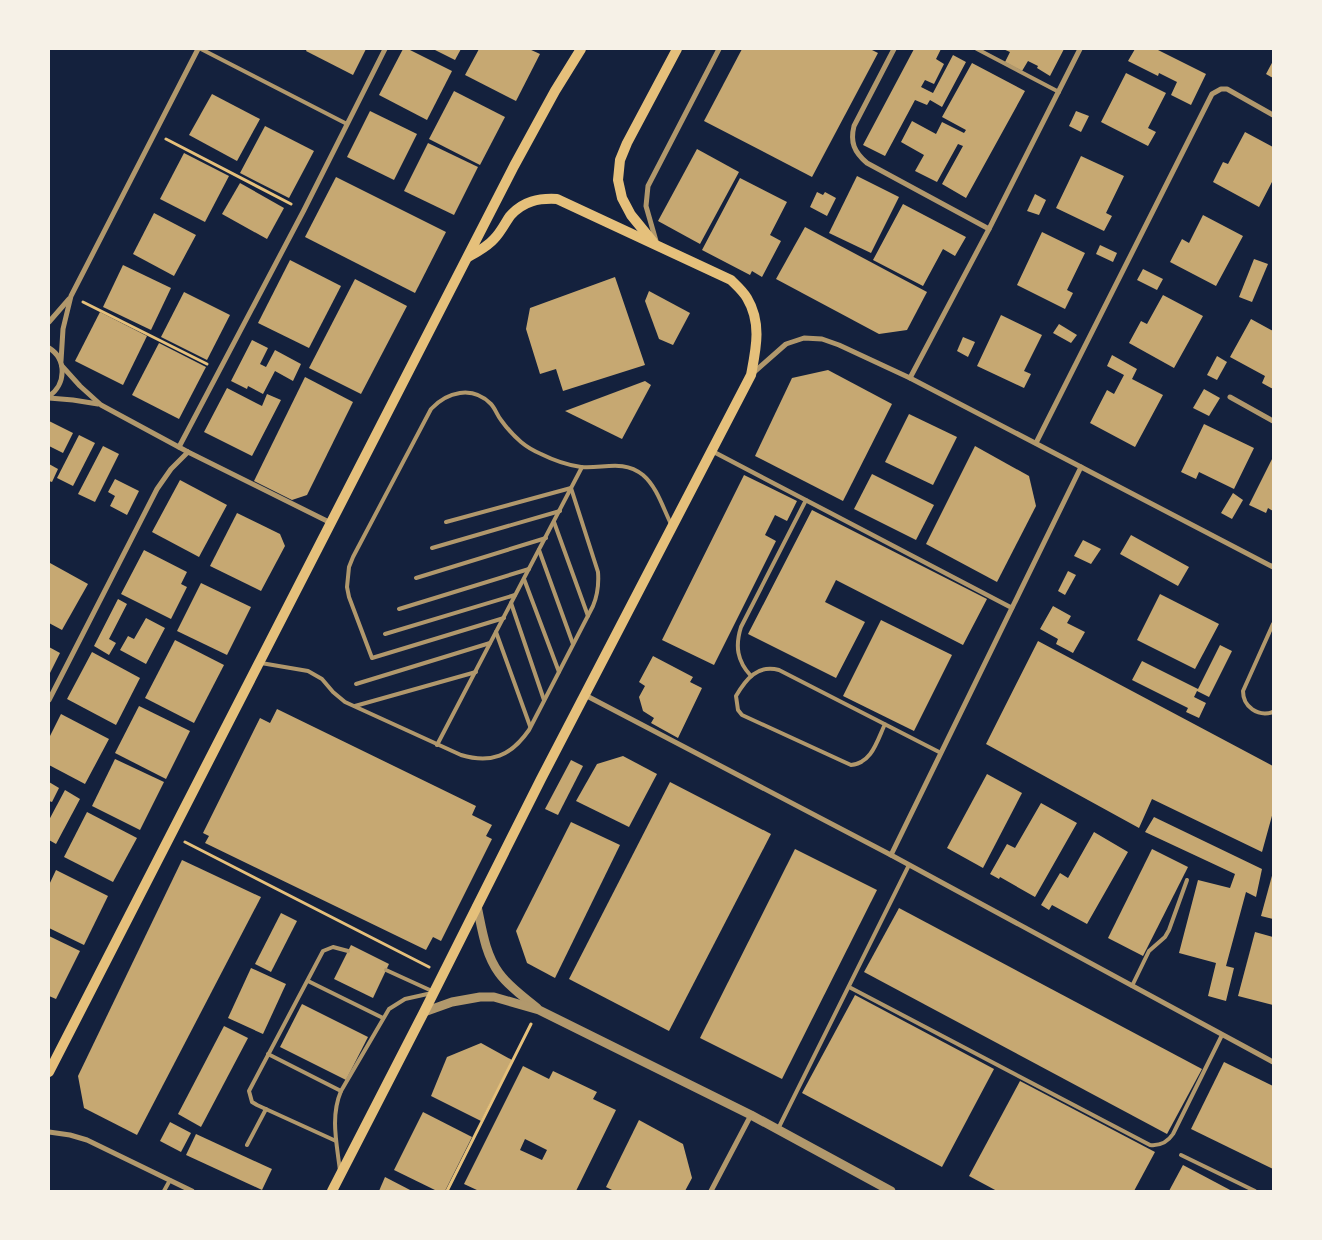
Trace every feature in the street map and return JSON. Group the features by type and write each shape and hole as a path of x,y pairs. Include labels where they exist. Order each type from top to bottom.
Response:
{"main road":[{"path":"49,1072 514,166 555,91 581,49"},
{"path":"657,246 631,215 622,198 618,180 620,160 627,142 676,49"},
{"path":"332,1191 710,451 751,376 758,341 756,318 747,297 730,280 557,199 544,198 532,200 520,206 496,238 468,257"}],"street":[{"path":"49,322 71,296 199,49"},
{"path":"179,447 304,210 385,49"},
{"path":"657,246 646,206 648,186 719,49"},
{"path":"894,49 854,126 852,136 853,147 867,163 989,228"},
{"path":"910,378 1080,49"},
{"path":"1036,444 1212,94 1221,89 1227,89 1273,115"},
{"path":"49,397 61,381 63,330 71,296"},
{"path":"751,376 786,344 804,338 822,339 839,345 910,378 1273,567"},
{"path":"49,348 57,355 61,363 80,386 101,405 188,452 332,523"},
{"path":"49,397 101,405"},
{"path":"1230,397 1273,421"},
{"path":"710,451 1012,608"},
{"path":"49,700 157,489 171,469 188,452"},
{"path":"891,855 1081,467"},
{"path":"585,695 891,855 1273,1062"},
{"path":"477,906 493,963 506,981 539,1010"},
{"path":"424,1012 452,1002 480,997 494,997 539,1010 750,1115 891,1191"},
{"path":"711,1191 750,1115"},
{"path":"49,1132 87,1140 192,1191"}],"lane":[{"path":"199,49 347,124"},
{"path":"977,49 1059,92"},
{"path":"504,618 372,658 349,597 347,578 349,567 430,409 446,396 465,392 475,394 492,405 502,421 522,443 541,455 566,464 582,467 612,464 623,465 642,474 656,491 672,526"},
{"path":"437,745 582,467"},
{"path":"446,522 571,488"},
{"path":"260,662 308,672 322,679 345,702 437,745 474,759 500,756 511,750 521,741 530,727 597,595 599,584 598,572 571,488"},
{"path":"751,676 739,658 737,648 740,632 806,500"},
{"path":"432,548 560,511"},
{"path":"554,522 588,616"},
{"path":"416,578 546,538"},
{"path":"539,550 573,644"},
{"path":"399,609 529,569"},
{"path":"524,578 559,672"},
{"path":"385,634 516,595"},
{"path":"512,603 544,700"},
{"path":"1273,624 1272,632 1245,685 1243,698 1250,708 1266,714 1273,712"},
{"path":"496,632 530,727"},
{"path":"356,684 490,643"},
{"path":"885,724 870,755 865,761 851,765 742,715 738,710 736,696 756,671 771,667 779,670 885,724 941,753"},
{"path":"354,706 476,672"},
{"path":"778,1130 909,865"},
{"path":"1132,986 1148,951 1169,930 1187,880"},
{"path":"336,1141 252,1102 249,1091 323,951 333,947 348,951"},
{"path":"386,970 434,992"},
{"path":"308,981 383,1018"},
{"path":"849,987 1150,1145 1163,1144 1173,1134 1222,1035"},
{"path":"340,1176 334,1116 341,1091 383,1018 396,1004 405,999 434,992"},
{"path":"268,1054 341,1091"},
{"path":"247,1145 266,1109"},
{"path":"1181,1155 1255,1191"},
{"path":"164,1191 170,1180"}],"path":[{"path":"154,133 304,210"},
{"path":"71,296 220,370"},
{"path":"171,834 443,974"},
{"path":"447,1191 539,1010"}],"building":[{"path":"307,49 366,49 353,75 306,51"},
{"path":"403,49 408,49 452,71 427,120 379,95"},
{"path":"433,49 461,49 455,60"},
{"path":"479,49 529,49 540,54 516,101 465,75"},
{"path":"742,49 870,49 878,53 812,177 704,121"},
{"path":"914,49 941,49 936,59 944,64 934,84 925,80 921,87 933,93 953,55 966,62 942,107 930,100 927,105 915,100 885,156 863,145"},
{"path":"1003,49 1064,49 1050,76 1037,68 1038,66 1028,61 1022,71 1005,62 1010,52"},
{"path":"1135,49 1156,49 1206,74 1191,105 1171,95 1177,82 1159,73 1158,76 1128,61"},
{"path":"1273,61 1273,78 1266,74"},
{"path":"972,63 1025,91 966,198 942,184 963,146 958,144 937,182 915,171 924,155 901,142 912,121 936,134 942,122 964,133 966,130 942,117"},
{"path":"1126,73 1166,93 1148,128 1156,132 1148,146 1101,122"},
{"path":"454,91 505,117 480,165 429,139"},
{"path":"212,94 260,119 237,161 189,135"},
{"path":"370,111 417,134 394,180 347,157"},
{"path":"1076,111 1089,116 1081,132 1069,126"},
{"path":"265,126 314,151 289,198 240,173"},
{"path":"1245,132 1273,147 1273,180 1259,207 1213,182 1223,162 1228,164"},
{"path":"428,143 478,167 454,215 404,191"},
{"path":"697,149 739,172 700,244 658,221"},
{"path":"184,153 229,176 205,222 160,199"},
{"path":"1081,156 1124,176 1106,213 1112,216 1104,231 1056,208"},
{"path":"857,176 899,197 871,253 829,233"},
{"path":"336,177 446,232 415,293 305,237"},
{"path":"740,178 787,202 770,235 781,241 762,277 752,271 750,275 702,250"},
{"path":"240,183 284,208 267,239 222,214"},
{"path":"817,192 823,195 825,192 836,198 827,216 810,207"},
{"path":"1035,194 1046,200 1039,215 1027,211"},
{"path":"903,204 966,237 955,256 943,249 923,286 873,260"},
{"path":"154,213 196,235 174,276 133,254"},
{"path":"1203,215 1243,236 1216,286 1170,262 1182,239 1189,243"},
{"path":"805,227 927,292 907,330 879,334 776,279"},
{"path":"1042,232 1085,253 1067,290 1073,293 1065,309 1017,285"},
{"path":"1100,245 1117,253 1113,262 1096,254"},
{"path":"1254,259 1268,264 1252,302 1239,297"},
{"path":"290,260 341,286 309,348 258,323"},
{"path":"123,265 171,288 151,330 103,307"},
{"path":"1143,269 1163,279 1157,290 1137,280"},
{"path":"615,277 645,365 563,391 556,369 540,374 526,329 530,308"},
{"path":"355,279 407,306 361,394 309,368"},
{"path":"649,291 690,313 673,345 659,339 645,301"},
{"path":"184,292 230,315 207,360 161,337"},
{"path":"1163,295 1203,316 1174,368 1129,343 1141,321 1147,324"},
{"path":"100,312 147,336 123,385 75,361"},
{"path":"1001,315 1042,335 1024,371 1031,374 1024,388 977,366"},
{"path":"1251,319 1273,331 1273,389 1262,383 1265,376 1230,357"},
{"path":"1059,324 1077,335 1071,343 1053,333"},
{"path":"963,337 975,342 968,357 957,351"},
{"path":"252,340 268,348 260,364 266,367 275,350 301,364 293,381 275,371 263,394 248,386 247,389 231,381"},
{"path":"159,343 206,367 179,419 132,395"},
{"path":"1112,355 1137,369 1132,379 1163,395 1135,447 1090,423 1107,390 1114,394 1124,375 1107,366"},
{"path":"1217,356 1227,362 1217,380 1207,375"},
{"path":"828,370 892,404 843,501 755,456 792,378"},
{"path":"305,377 353,402 307,495 292,500 254,481"},
{"path":"645,381 651,385 622,439 565,411"},
{"path":"227,388 262,406 267,394 281,400 252,456 204,432"},
{"path":"1204,389 1220,398 1209,416 1193,408"},
{"path":"909,414 957,437 933,485 885,462"},
{"path":"49,421 73,433 63,453 49,446"},
{"path":"1204,424 1254,448 1234,489 1199,472 1196,479 1181,472"},
{"path":"79,435 95,443 73,486 57,478"},
{"path":"103,446 119,454 95,502 78,494"},
{"path":"975,446 1029,476 1036,506 997,582 926,544"},
{"path":"1273,457 1273,511 1268,508 1266,513 1249,505"},
{"path":"49,464 58,469 52,482 49,481"},
{"path":"872,474 934,505 916,540 854,509"},
{"path":"744,475 797,501 787,521 775,515 765,535 776,541 714,665 662,640"},
{"path":"115,479 139,491 127,515 110,506 115,496 108,492"},
{"path":"180,480 227,505 199,557 152,532"},
{"path":"1233,493 1243,500 1232,519 1221,513"},
{"path":"812,510 987,599 963,645 836,580 825,602 865,622 836,678 748,634"},
{"path":"237,513 280,534 285,546 261,591 210,566"},
{"path":"1131,535 1189,567 1178,586 1120,554"},
{"path":"1083,540 1101,549 1091,564 1074,556"},
{"path":"144,550 187,572 181,584 187,587 171,619 121,594"},
{"path":"50,563 88,584 62,630 49,623"},
{"path":"1068,571 1076,575 1065,595 1058,591"},
{"path":"201,583 251,607 227,655 177,631"},
{"path":"1160,594 1219,624 1195,669 1137,640"},
{"path":"118,599 127,604 109,639 116,643 109,655 94,646"},
{"path":"1053,606 1071,616 1067,623 1085,632 1073,653 1056,644 1058,639 1040,629"},
{"path":"146,618 165,628 146,664 120,650 128,636 134,639"},
{"path":"881,620 952,655 914,731 843,696"},
{"path":"175,640 224,665 194,723 145,698"},
{"path":"1038,641 1273,766 1273,812 1262,852 1152,799 1139,828 986,744"},
{"path":"1220,645 1232,651 1209,697 1197,691 1194,697 1206,703 1199,718 1186,712 1188,708 1132,680 1142,661 1198,689"},
{"path":"49,647 60,653 49,675"},
{"path":"92,652 140,678 116,725 67,699"},
{"path":"653,656 693,677 690,682 702,688 678,738 651,723 654,718 643,711 639,697 645,686 639,682"},
{"path":"139,706 190,731 166,779 115,753"},
{"path":"277,709 476,806 472,815 492,825 486,836 492,839 441,941 433,937 426,950 205,843 209,836 203,833 260,718 270,723"},
{"path":"61,714 109,739 85,784 49,765 49,738"},
{"path":"623,756 657,774 629,827 576,801 597,764"},
{"path":"115,759 164,782 140,830 92,806"},
{"path":"571,760 583,766 558,815 545,809"},
{"path":"987,774 1022,793 983,868 947,848"},
{"path":"49,782 59,788 52,802 49,801"},
{"path":"670,782 771,834 669,1031 569,979"},
{"path":"65,790 80,799 56,844 49,840 49,820"},
{"path":"1041,803 1077,823 1035,897 1000,877 999,879 990,874 1007,844 1015,848"},
{"path":"87,812 137,838 113,882 64,857"},
{"path":"1154,817 1262,869 1256,897 1246,892 1226,966 1234,968 1226,1001 1208,996 1216,963 1179,953 1198,880 1230,888 1235,874 1145,832"},
{"path":"571,822 620,845 555,978 527,963 516,931"},
{"path":"1094,832 1128,852 1087,924 1052,905 1049,910 1041,905 1060,873 1068,878"},
{"path":"795,849 877,890 782,1079 700,1038"},
{"path":"1152,849 1188,867 1143,956 1108,938"},
{"path":"182,860 261,897 137,1135 84,1108 78,1076"},
{"path":"56,870 108,896 84,945 49,928 49,885"},
{"path":"1273,872 1273,919 1261,916"},
{"path":"899,908 1202,1069 1167,1134 864,972"},
{"path":"281,913 297,921 271,972 255,964"},
{"path":"1255,932 1273,937 1273,1005 1238,996"},
{"path":"49,936 80,951 56,999 49,996"},
{"path":"351,945 389,964 373,998 334,979"},
{"path":"251,968 286,984 263,1034 228,1018"},
{"path":"855,995 994,1069 942,1167 802,1093"},
{"path":"302,1004 368,1037 346,1080 280,1047"},
{"path":"224,1026 248,1038 201,1127 178,1114"},
{"path":"481,1043 512,1060 481,1121 431,1096 447,1057"},
{"path":"1224,1062 1273,1086 1273,1169 1191,1129"},
{"path":"523,1066 549,1079 553,1071 597,1092 593,1099 616,1110 576,1191 479,1191 464,1184","holes":["525,1139 547,1150 542,1160 520,1150"]},
{"path":"1020,1081 1155,1152 1134,1191 997,1191 969,1176"},
{"path":"423,1112 472,1137 445,1191 437,1191 394,1170"},
{"path":"639,1120 683,1144 692,1178 685,1191 614,1191 606,1187"},
{"path":"170,1122 191,1133 181,1152 160,1141"},
{"path":"196,1134 272,1169 262,1190 186,1155"},
{"path":"1183,1165 1232,1191 1169,1191"},
{"path":"385,1177 412,1191 379,1191"}]}
